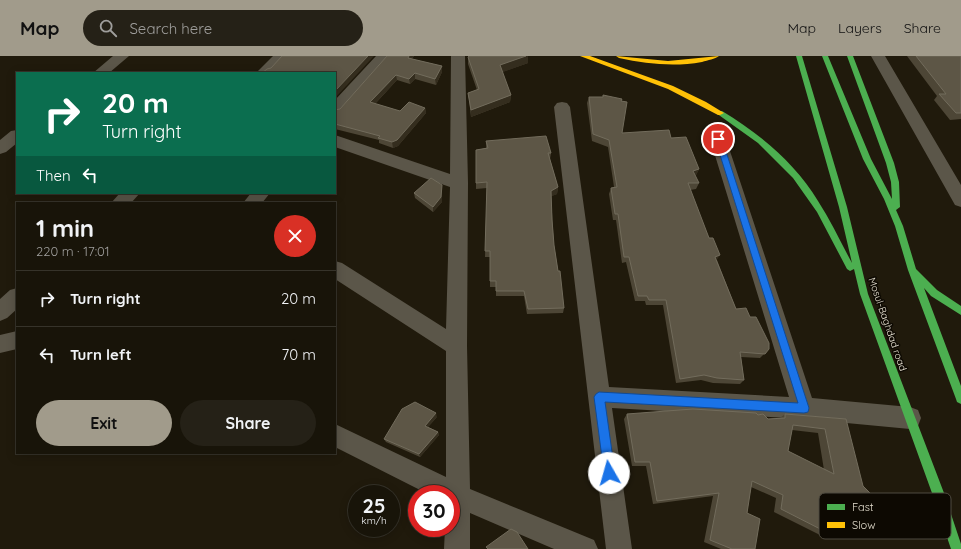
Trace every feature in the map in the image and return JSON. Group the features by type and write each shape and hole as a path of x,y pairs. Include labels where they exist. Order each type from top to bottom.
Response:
{"main road":[{"path":"583,56 631,72 685,93 705,103 751,133 774,153 808,192 820,210 864,294"},
{"path":"617,56 632,60 663,63 695,61 716,56"},
{"name":"Mosul-Baghdad road","path":"799,56 843,207 864,294 938,493"},
{"path":"825,56 867,159 888,199 899,226 912,269 961,398"},
{"path":"850,56 890,163 895,182 899,226"},
{"path":"912,269 933,293 961,311"},
{"name":"Mosul-Baghdad road","path":"951,531 957,549"}],"street":[{"path":"101,72 122,56"},
{"path":"264,72 281,56"},
{"path":"336,109 384,56"},
{"path":"458,56 459,183 456,346 458,485"},
{"path":"878,56 961,200"},
{"path":"562,107 619,549"},
{"path":"0,148 16,136"},
{"path":"718,139 804,408"},
{"path":"336,141 459,183"},
{"path":"121,202 130,194"},
{"path":"253,202 260,194"},
{"path":"336,270 456,346"},
{"path":"0,312 16,297"},
{"path":"0,344 16,340"},
{"path":"599,397 804,408 910,418"},
{"path":"336,435 436,485"},
{"path":"460,497 585,549"},
{"path":"457,537 457,549"}],"building":[{"path":"282,56 368,56 336,90 336,72 263,72 271,68"},
{"path":"387,56 409,56 408,58 442,66 435,79 415,73 409,79 396,75 370,102 400,111 409,102 425,108 397,140 392,142 378,138 380,136 336,124 336,110 340,109"},
{"path":"526,56 500,65 511,95 471,110 468,93 479,89 468,57"},
{"path":"916,56 961,56 961,113 956,113 939,94 946,94"},
{"path":"603,95 622,99 621,101 627,102 622,133 669,130 671,138 686,137 699,169 693,171 699,183 688,183 709,238 713,238 720,255 715,257 736,309 746,308 750,317 756,317 769,343 769,349 765,354 740,352 744,380 717,378 704,375 680,379 666,300 649,300 647,296 638,296 629,257 624,257 618,214 615,214 611,188 617,187 609,140 593,134 589,97 603,97"},
{"path":"546,136 551,153 548,153 558,187 551,191 552,220 554,245 558,271 560,271 564,308 528,309 524,291 496,291 496,281 490,281 490,251 485,251 487,182 476,183 476,150 488,148 486,141"},
{"path":"431,178 442,185 441,197 433,207 414,193"},
{"path":"415,402 436,413 425,426 438,432 419,454 384,439 402,409"},
{"path":"693,409 756,413 758,415 763,414 768,419 785,418 785,414 846,419 863,486 870,493 819,493 819,528 781,509 783,495 752,481 747,513 760,519 755,549 732,549 710,540 719,493 657,501 650,462 635,462 627,414","holes":["793,425 825,429 834,474 788,451"]},
{"path":"511,529 517,532 528,549 488,549 486,547"}],"traffic: fast":[{"path":"799,56 843,207 864,294 938,493"},
{"path":"825,56 867,159 888,199 899,226 912,269 961,399"},
{"path":"850,56 890,163 895,182 896,207"},
{"path":"720,113 761,141 785,163 796,176 806,188 820,210 850,267"},
{"path":"912,270 934,293 961,311"},
{"path":"951,531 957,549"}],"traffic: slow":[{"path":"583,56 670,87 720,113"},
{"path":"619,56 644,61 668,63 680,63 716,56"}],"route":[{"path":"609,473 599,397 804,408 718,139"}]}
